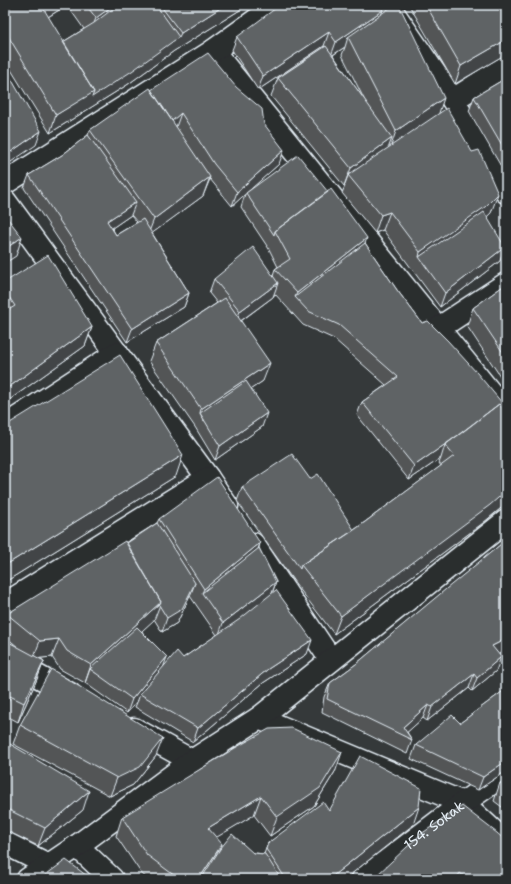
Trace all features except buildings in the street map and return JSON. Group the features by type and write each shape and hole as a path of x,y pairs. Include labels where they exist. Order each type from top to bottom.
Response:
{"street":[{"path":"5,183 213,51 277,5"},
{"path":"388,5 453,100 506,192"},
{"path":"213,51 506,412"},
{"path":"453,100 506,66"},
{"path":"5,201 208,478 331,660"},
{"path":"439,328 506,284"},
{"path":"5,426 117,353"},
{"path":"5,604 208,478"},
{"path":"28,879 77,846 192,761 259,718 506,521"},
{"path":"5,658 88,704"},
{"path":"259,718 462,803 506,843"},
{"path":"116,719 192,761"},
{"name":"154. Sokak","path":"363,879 462,803 506,773"},
{"path":"5,843 48,865"},
{"path":"77,846 112,879"}]}
